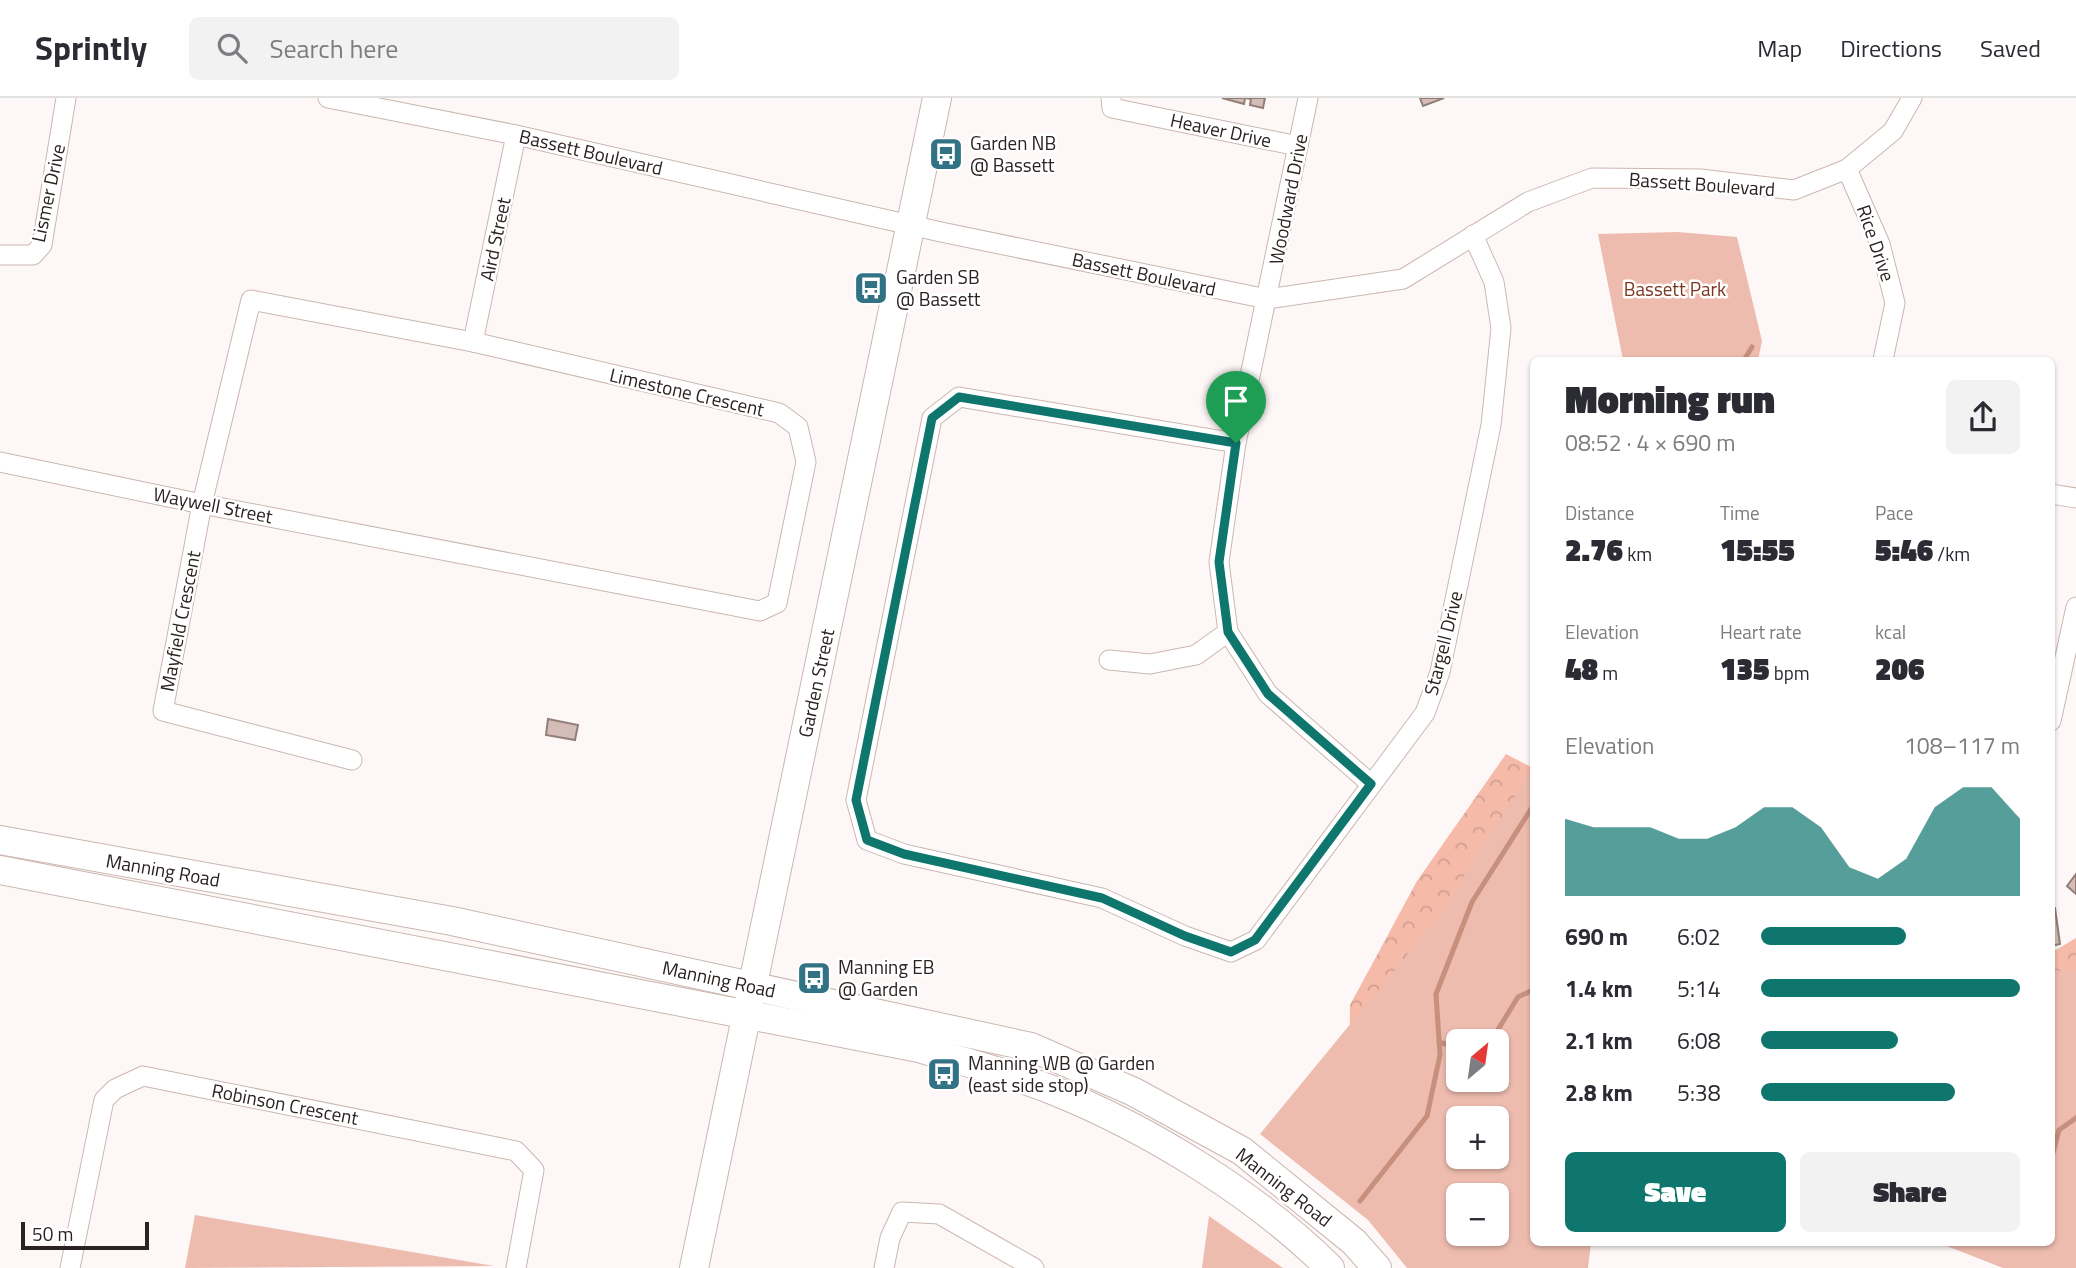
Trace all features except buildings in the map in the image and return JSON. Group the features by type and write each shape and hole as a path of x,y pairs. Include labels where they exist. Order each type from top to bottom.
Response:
{"main road":[{"name":"Garden Street","path":"694,1268 937,98"},
{"name":"Manning Road","path":"0,840 452,921 1031,1048 1134,1092 1242,1152 1354,1242 1377,1268"},
{"name":"Manning Road","path":"0,870 919,1048 1052,1090 1196,1161 1330,1268"}],"street":[{"name":"Lismer Drive","path":"0,255 33,255 42,245 66,98"},
{"name":"Bassett Boulevard","path":"328,98 516,135 912,226 1267,299 1403,279 1528,202 1592,178 1700,180 1794,190 1847,169 1893,131 1913,98"},
{"name":"Heaver Drive","path":"1111,98 1112,108 1298,146"},
{"name":"Woodward Drive","path":"1228,632 1219,562 1236,443 1308,98"},
{"name":"Aird Street","path":"473,342 516,135"},
{"name":"Rice Drive","path":"1847,169 1880,244 1895,303 1884,357"},
{"name":"Stargell Drive","path":"1236,443 959,397 932,418 856,800 867,840 904,854 1102,898 1185,936 1231,952 1255,940 1425,713 1440,671 1491,425 1501,328 1494,282 1473,235"},
{"name":"Limestone Crescent","path":"202,504 251,300 473,342 779,413 798,427 807,462 777,603 760,611 426,547"},
{"name":"Waywell Street","path":"0,462 426,547"},
{"path":"2055,495 2076,498"},
{"name":"Mayfield Crescent","path":"202,504 163,710 352,760"},
{"path":"2055,703 2076,607"},
{"path":"1109,660 1150,664 1196,655 1228,632 1268,694 1371,784"},
{"name":"Robinson Crescent","path":"69,1268 104,1100 114,1088 143,1076 516,1151 534,1170 516,1268"},
{"path":"884,1268 890,1238 902,1212 939,1214 1034,1268"}],"green space":[{"name":"Bassett Park","path":"1678,232 1737,237 1762,341 1759,357 1622,357 1598,234"},
{"path":"1506,754 1530,766 1530,1112 1509,1114 1509,1106 1446,1106 1446,1115 1349,1090 1350,1005 1417,881"},
{"path":"1530,773 1530,1246 1591,1246 1588,1268 1407,1268 1368,1220 1260,1134 1439,916"},
{"path":"2076,938 2076,1063 2055,1061 2056,950"},
{"path":"2055,970 2076,972 2076,1268 2003,1268 1947,1246 2055,1246"},
{"path":"195,1215 494,1266 185,1268"},
{"path":"1209,1216 1283,1268 1202,1268"}],"waterway":[{"path":"1746,357 1752,347"},
{"path":"1360,1201 1427,1116 1440,1055 1436,994 1472,902 1530,811"},
{"path":"1498,1029 1518,997 1530,991"},
{"path":"1439,1042 1446,1044"},
{"path":"2055,1145 2059,1130 2076,1118"}],"place":[{"name":"Garden NB @ Bassett","path":"946,154"},
{"name":"Garden SB @ Bassett","path":"871,288"},
{"name":"Manning EB @ Garden","path":"814,978"},
{"name":"Manning WB @ Garden (east side stop)","path":"944,1074"}],"route":[{"path":"959,397 1236,443 1219,562 1228,632 1268,694 1371,784 1255,940 1231,952 1185,936 1102,898 904,854 867,840 856,800 932,418 959,397"}]}
